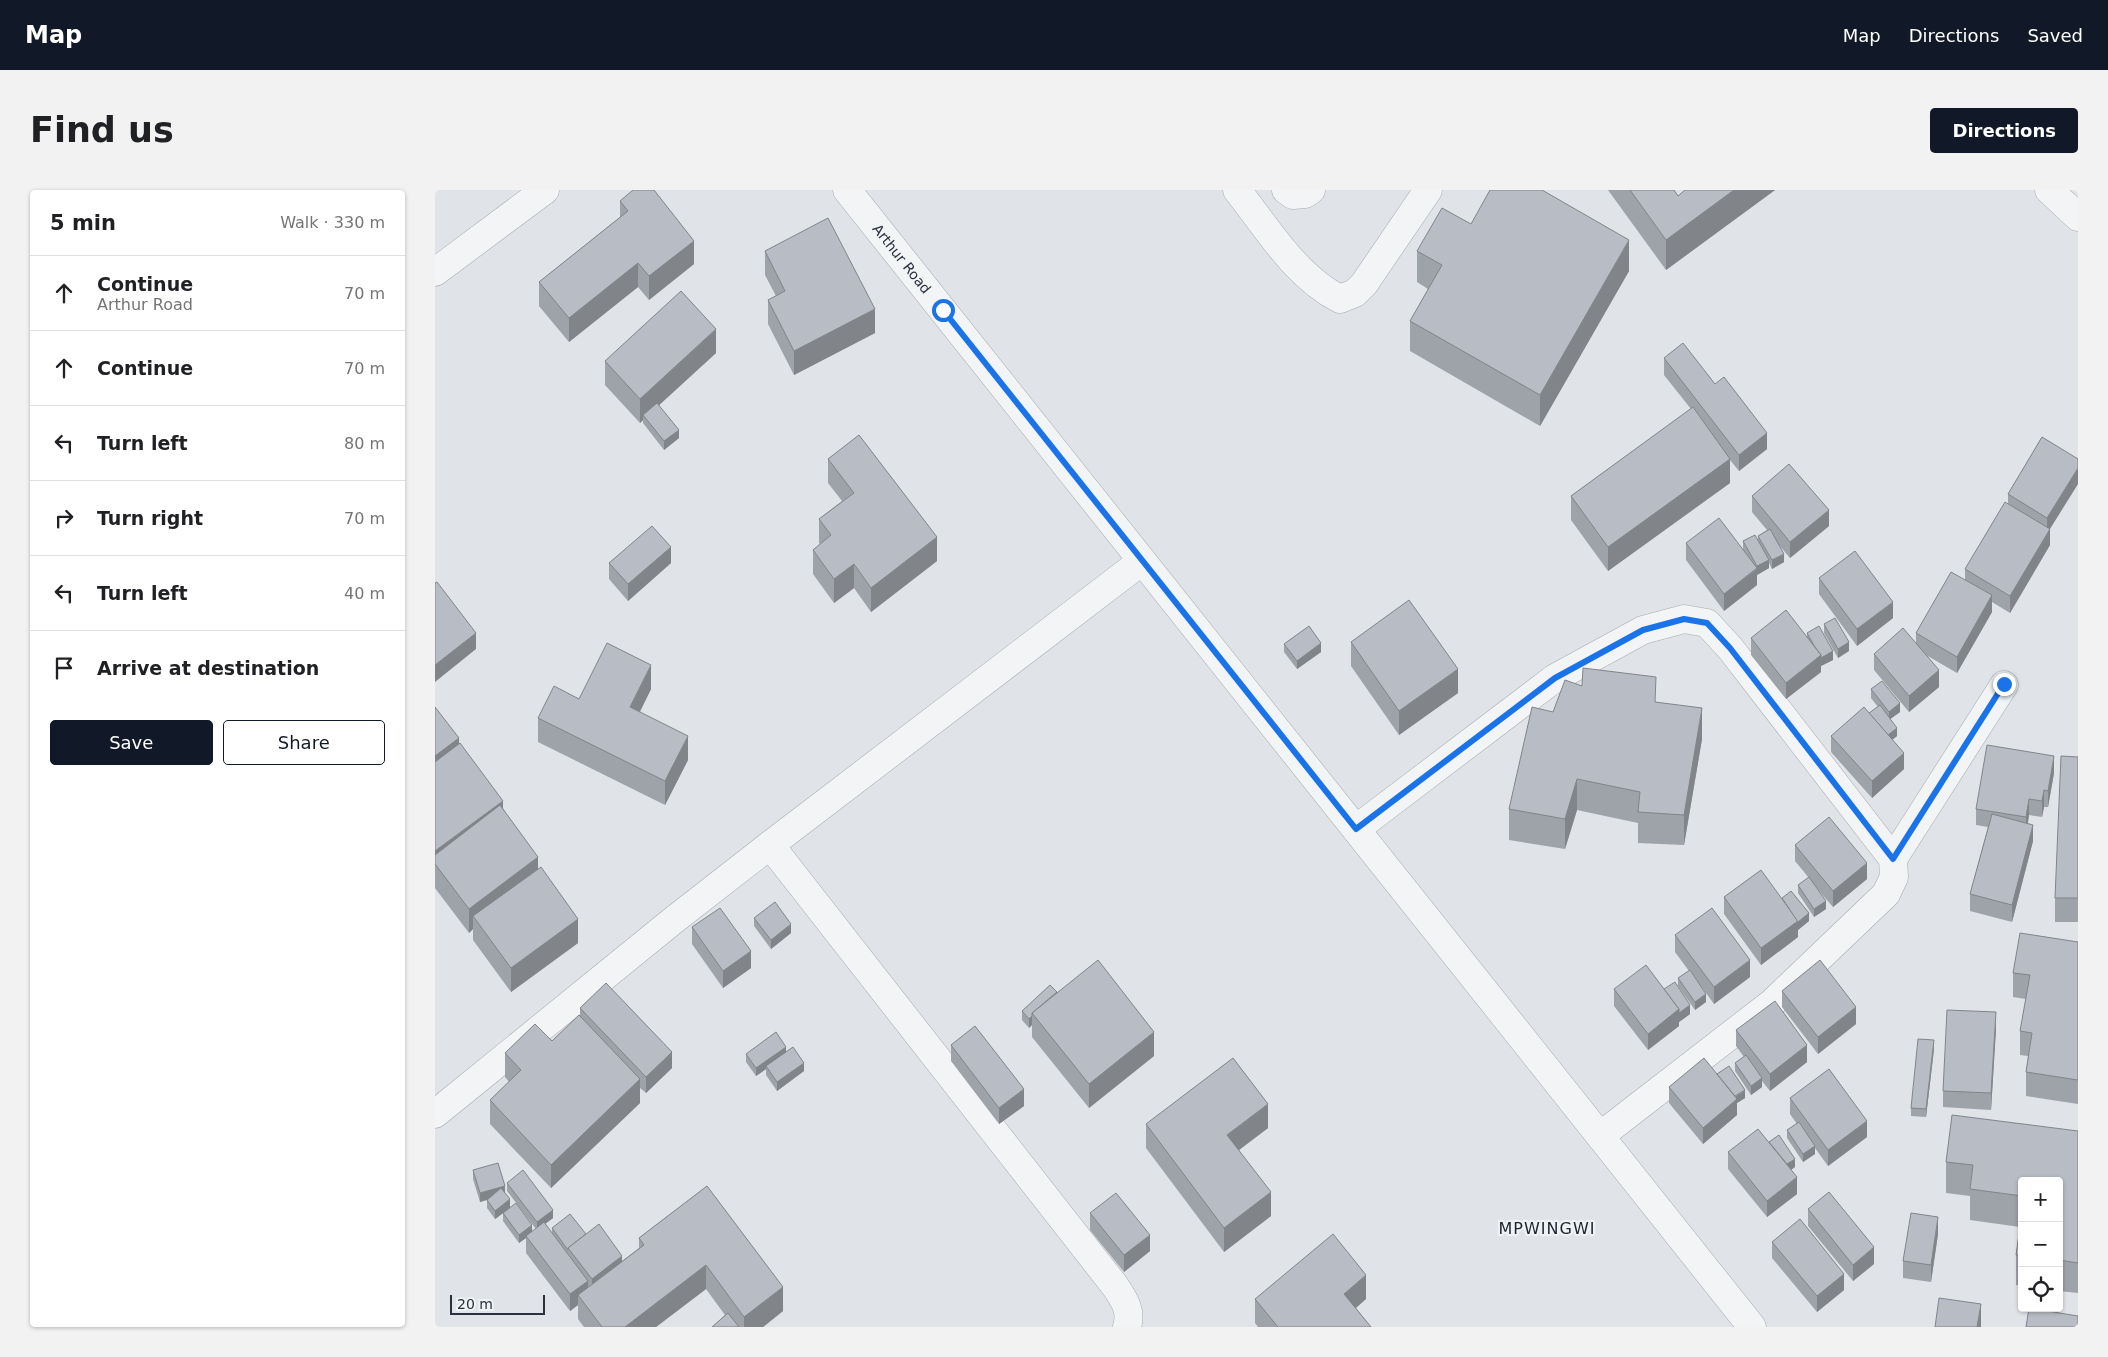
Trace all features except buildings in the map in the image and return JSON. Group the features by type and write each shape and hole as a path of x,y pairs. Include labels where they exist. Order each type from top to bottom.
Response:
{"street":[{"path":"435,272 545,190"},
{"name":"Arthur Road","path":"847,190 1752,1327"},
{"path":"1237,190 1297,266 1317,285 1340,299 1355,293 1364,284 1428,190"},
{"path":"1286,190 1293,196 1305,194 1311,190"},
{"path":"2049,190 2078,218"},
{"path":"435,1114 770,844 1142,561"},
{"path":"1356,829 1555,678 1643,630 1684,619 1707,623 1730,648 1893,859 1895,877 1886,894 1772,1003 1600,1136"},
{"path":"1893,859 2004,684"},
{"path":"770,844 1115,1286 1127,1304 1130,1317 1127,1327"}],"district":[{"name":"MPWINGWI","path":"1547,1228"}],"route":[{"path":"943,310 1356,829 1555,678 1643,630 1684,619 1707,623 1730,648 1893,859 2004,684"}]}
